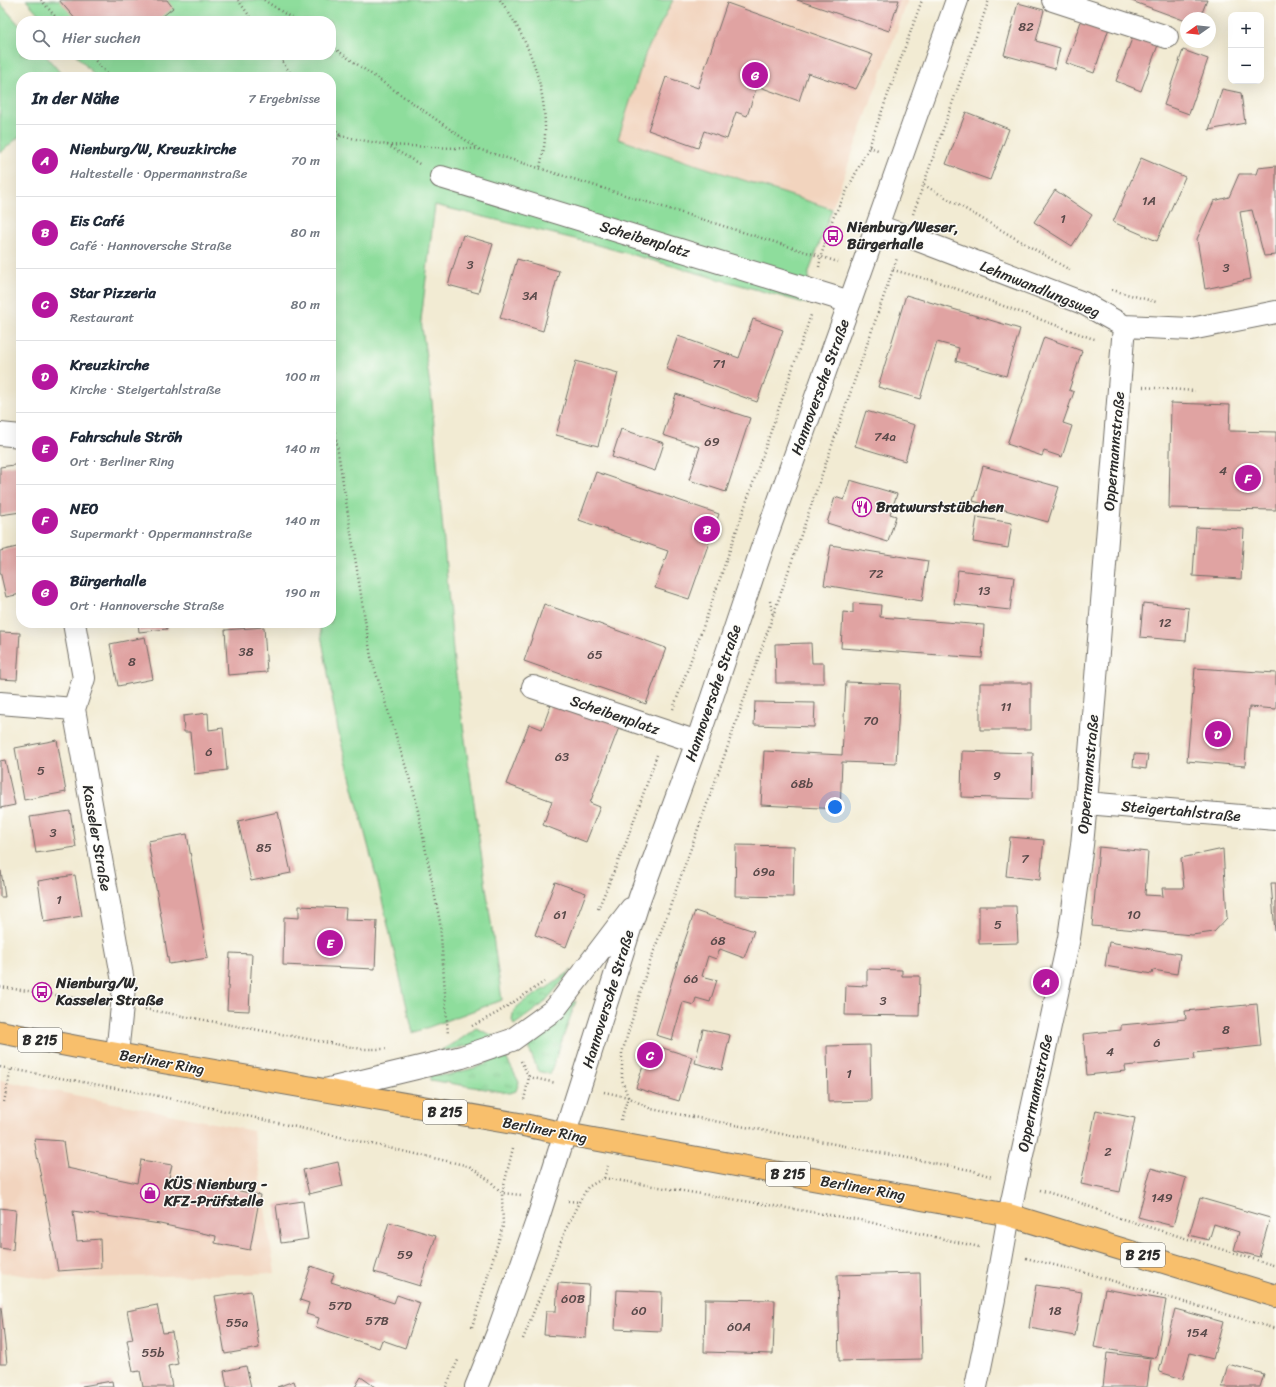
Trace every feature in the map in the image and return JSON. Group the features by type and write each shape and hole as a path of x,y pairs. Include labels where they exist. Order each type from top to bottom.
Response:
{"main road":[{"name":"Berliner Ring","path":"0,1032 117,1054 518,1124 1009,1215 1276,1296"}],"street":[{"name":"Hannoversche Straße","path":"476,1387 498,1332 566,1134 640,897 697,742 761,551 878,226 957,0"},
{"path":"1053,0 1167,37"},
{"name":"Scheibenplatz","path":"440,177 850,302"},
{"name":"Lehmwandlungsweg","path":"878,226 1083,303 1124,334 1191,329 1276,312"},
{"name":"Oppermannstraße","path":"976,1387 1003,1253 1009,1215 1069,938 1082,845 1086,803 1124,334"},
{"path":"0,434 16,436"},
{"name":"Kasseler Straße","path":"75,628 84,678 74,709 124,987 117,1054"},
{"name":"Scheibenplatz","path":"534,687 697,742"},
{"path":"0,703 74,709"},
{"name":"Steigertahlstraße","path":"1086,803 1276,819"},
{"name":"Berliner Ring","path":"325,1090 462,1057 512,1040 554,1009 640,897"}],"path":[{"path":"41,0 55,16"},
{"path":"238,0 249,16"},
{"path":"264,0 288,16"},
{"path":"500,0 522,34 534,64 543,93 545,136 540,168"},
{"path":"597,912 626,843 706,619 815,303 815,291 821,256 833,218 869,147 922,0"},
{"path":"628,1097 622,1080 622,1053 646,973 733,732 905,236 989,0"},
{"path":"336,50 478,149"},
{"path":"95,60 105,72"},
{"path":"281,60 290,72"},
{"path":"336,131 340,136"},
{"path":"336,135 387,145 478,149 862,270"},
{"path":"336,140 340,136"},
{"path":"387,145 440,177"},
{"path":"924,185 1071,271"},
{"path":"894,270 938,282 1090,338 1124,334"},
{"path":"1119,385 1194,391"},
{"path":"336,438 371,657 415,796 440,922 448,1041"},
{"path":"467,1029 497,1013 547,980"},
{"path":"0,987 122,1005 362,1049 392,1049"},
{"path":"0,1067 154,1095 469,1166 490,1181 502,1193 503,1226 471,1331"},
{"path":"4,1102 10,1069"},
{"path":"616,1094 628,1097 650,1109 971,1170 1073,1200 1114,1216 1276,1266"},
{"path":"523,1340 566,1229 579,1202 588,1187 604,1178 860,1220 1086,1273 1244,1318 1276,1329"},
{"path":"446,1387 462,1352"}],"shaded area":[{"path":"673,0 908,0 832,209 618,139 646,52"},
{"path":"0,1080 253,1131 275,1273 48,1279 0,1272"}],"green space":[{"path":"26,0 673,0 646,52 618,139 832,209 809,272 808,304 583,241 435,205 421,320 432,401 454,662 502,1000 413,1033 380,891 338,730 320,628 336,628 336,72 91,72 81,60 336,60 336,16 40,16"},
{"path":"0,3 16,21 16,60 49,60 60,72 16,72 16,139 0,153"},
{"path":"572,970 543,1004 514,1025 512,1019 514,1010 523,1002 547,988"},
{"path":"576,1001 550,1074 538,1071 526,1041 571,1003"},
{"path":"476,1028 494,1036 472,1045 438,1052 461,1039"},
{"path":"504,1054 519,1082 516,1091 510,1093 430,1080 430,1075 447,1075 478,1067"}],"building":[{"path":"59,0 167,0 173,8 163,16 73,16"},
{"path":"797,0 899,0 889,31"},
{"path":"1129,0 1207,0 1202,12 1180,12 1180,19"},
{"path":"727,3 873,55 856,89 808,73 799,101 757,86 747,116 736,112 727,139 704,131 698,148 648,130 666,77 698,88"},
{"path":"1018,3 1044,10 1036,41 1060,48 1055,69 1004,55"},
{"path":"1083,16 1110,25 1094,73 1066,63"},
{"path":"1133,36 1158,45 1141,91 1116,81"},
{"path":"1183,50 1208,59 1189,114 1164,105"},
{"path":"1222,89 1241,93 1245,123 1209,130"},
{"path":"966,112 1009,129 990,180 946,164"},
{"path":"1141,158 1185,177 1157,241 1113,222"},
{"path":"1276,166 1276,255 1264,256 1252,210 1240,212 1251,279 1205,289 1197,239 1214,201 1229,197 1239,174 1256,174 1258,168"},
{"path":"1055,190 1092,215 1072,246 1034,222"},
{"path":"463,235 493,244 478,293 448,285"},
{"path":"517,259 559,271 543,331 500,318"},
{"path":"906,295 1020,329 1006,376 956,361 959,348 937,342 920,399 878,387"},
{"path":"753,319 783,330 757,402 666,369 678,336 739,358"},
{"path":"1044,337 1082,351 1069,390 1074,392 1063,423 1072,426 1062,457 1044,451 1042,456 1007,444"},
{"path":"576,361 618,373 598,446 556,435"},
{"path":"676,394 750,418 726,492 689,480 700,447 663,435"},
{"path":"1171,403 1230,405 1229,431 1276,432 1276,510 1169,508"},
{"path":"866,411 915,425 905,461 855,446"},
{"path":"621,429 664,443 655,471 612,457"},
{"path":"16,465 16,513 0,515 0,467"},
{"path":"983,466 1059,487 1048,522 973,501"},
{"path":"596,472 719,514 689,599 655,588 668,551 579,520"},
{"name":"Bratwurststübchen","path":"850,480 897,494 890,514 896,516 888,542 827,523 835,497 844,500"},
{"path":"977,517 1012,523 1008,548 973,542"},
{"path":"1196,527 1244,529 1241,579 1193,576"},
{"path":"831,545 928,561 922,601 824,585"},
{"path":"16,547 16,595 6,597 0,571 0,551"},
{"path":"958,570 1014,577 1010,610 954,604"},
{"path":"853,603 881,605 880,617 984,625 982,658 841,648 843,612 853,613"},
{"path":"1143,603 1189,608 1186,641 1140,637"},
{"path":"544,604 666,648 646,704 524,661"},
{"path":"139,628 167,629 139,632"},
{"path":"264,628 267,672 228,675 225,630"},
{"path":"0,632 20,633 17,680 0,679"},
{"path":"145,637 153,679 118,686 110,644"},
{"path":"811,643 812,663 824,663 824,683 776,683 775,644"},
{"path":"1195,668 1276,673 1276,709 1249,707 1245,766 1187,761"},
{"path":"846,682 900,684 896,764 842,762 840,809 761,805 764,751 842,755"},
{"path":"980,683 1031,683 1031,730 980,730"},
{"path":"554,696 621,722 590,803 600,807 586,842 543,825 552,801 506,784 529,724 542,729"},
{"path":"755,702 815,703 814,727 754,725"},
{"path":"208,713 209,730 223,728 227,770 194,774 190,732 184,732 183,716"},
{"path":"57,740 66,792 24,800 15,748"},
{"path":"962,751 1033,753 1032,799 961,797"},
{"path":"1134,754 1148,755 1146,769 1133,767"},
{"path":"5,760 15,805 0,808 0,761"},
{"path":"70,811 76,847 36,853 30,817"},
{"path":"278,812 291,873 251,881 238,821"},
{"path":"187,834 208,958 169,964 148,841"},
{"path":"1010,837 1044,840 1040,880 1006,876"},
{"path":"736,845 794,846 793,897 735,896"},
{"path":"1099,847 1148,852 1145,895 1163,896 1162,888 1184,888 1181,858 1223,849 1227,918 1214,932 1192,935 1092,926"},
{"path":"1,871 5,897 0,897"},
{"path":"75,875 82,916 44,922 38,881"},
{"path":"555,882 586,893 566,947 535,935"},
{"path":"1271,883 1276,883 1276,932 1275,932"},
{"path":"299,906 346,908 345,920 377,921 375,969 283,965 284,917 299,918"},
{"path":"979,906 1016,906 1018,943 979,944"},
{"path":"695,911 754,931 744,958 720,949 716,959 708,956 702,976 717,980 710,1002 696,998 694,1005 683,1002 672,1040 656,1035 680,954"},
{"path":"1109,942 1180,954 1177,974 1153,970 1152,974 1105,966"},
{"path":"230,953 252,954 249,1011 227,1010"},
{"path":"867,969 902,970 902,976 920,976 919,1016 845,1015 846,985 867,986"},
{"path":"1257,1004 1261,1046 1194,1053 1195,1059 1125,1066 1126,1071 1087,1075 1083,1034 1121,1030 1121,1025 1186,1019 1185,1011"},
{"path":"703,1029 730,1035 722,1070 695,1063"},
{"path":"650,1044 692,1057 679,1101 636,1088"},
{"path":"870,1045 871,1101 828,1102 827,1046"},
{"path":"1096,1110 1135,1118 1120,1192 1081,1184"},
{"path":"34,1139 63,1141 67,1168 137,1183 141,1160 172,1165 169,1177 260,1195 250,1250 215,1243 216,1236 160,1224 73,1211 77,1241 100,1239 101,1268 58,1271"},
{"path":"338,1162 343,1186 309,1194 303,1170"},
{"path":"1151,1168 1186,1178 1173,1226 1138,1217"},
{"path":"1200,1198 1270,1218 1259,1257 1234,1250 1239,1232 1214,1224 1209,1240 1189,1235"},
{"path":"303,1201 308,1239 281,1243 276,1205"},
{"path":"0,1208 16,1210 13,1250 0,1248"},
{"path":"389,1222 436,1236 420,1286 374,1272"},
{"path":"311,1266 334,1274 331,1282 394,1303 397,1295 420,1303 405,1348 382,1340 379,1348 316,1327 319,1318 306,1314 309,1303 300,1300"},
{"path":"920,1273 922,1359 839,1361 837,1275"},
{"path":"558,1283 589,1285 586,1338 544,1335 546,1311 556,1311"},
{"path":"1036,1285 1082,1292 1075,1336 1029,1328"},
{"path":"1105,1289 1166,1300 1156,1358 1094,1347"},
{"path":"617,1290 662,1292 661,1331 615,1329"},
{"path":"251,1291 259,1348 225,1354 215,1296"},
{"path":"705,1299 775,1300 773,1354 704,1352"},
{"path":"157,1305 163,1333 172,1332 178,1364 168,1366 172,1387 143,1387 140,1371 133,1372 127,1340 133,1339 127,1311"},
{"path":"1,1307 7,1364 0,1364"},
{"path":"1175,1309 1223,1322 1213,1359 1190,1353 1183,1379 1159,1372"},
{"path":"1107,1353 1151,1358 1147,1387 1103,1387"},
{"path":"1228,1364 1264,1374 1260,1387 1222,1387"},
{"path":"246,1366 251,1387 227,1387 224,1371"},
{"path":"361,1377 375,1387 355,1387"},
{"path":"112,1381 113,1387 82,1387 82,1386"},
{"path":"294,1381 296,1387 277,1387"}],"place":[{"name":"Bürgerhalle","path":"755,75"},
{"name":"Nienburg/Weser, Bürgerhalle","path":"833,236"},
{"name":"NEO","path":"1248,478"},
{"name":"Bratwurststübchen","path":"862,507"},
{"name":"Eis Café","path":"707,529"},
{"name":"Kreuzkirche","path":"1218,734"},
{"name":"Fahrschule Ströh","path":"330,943"},
{"name":"Nienburg/W, Kreuzkirche","path":"1046,982"},
{"name":"Nienburg/W, Kasseler Straße","path":"42,992"},
{"name":"Star Pizzeria","path":"650,1055"},
{"name":"KÜS Nienburg - KFZ-Prüfstelle","path":"150,1193"}]}
